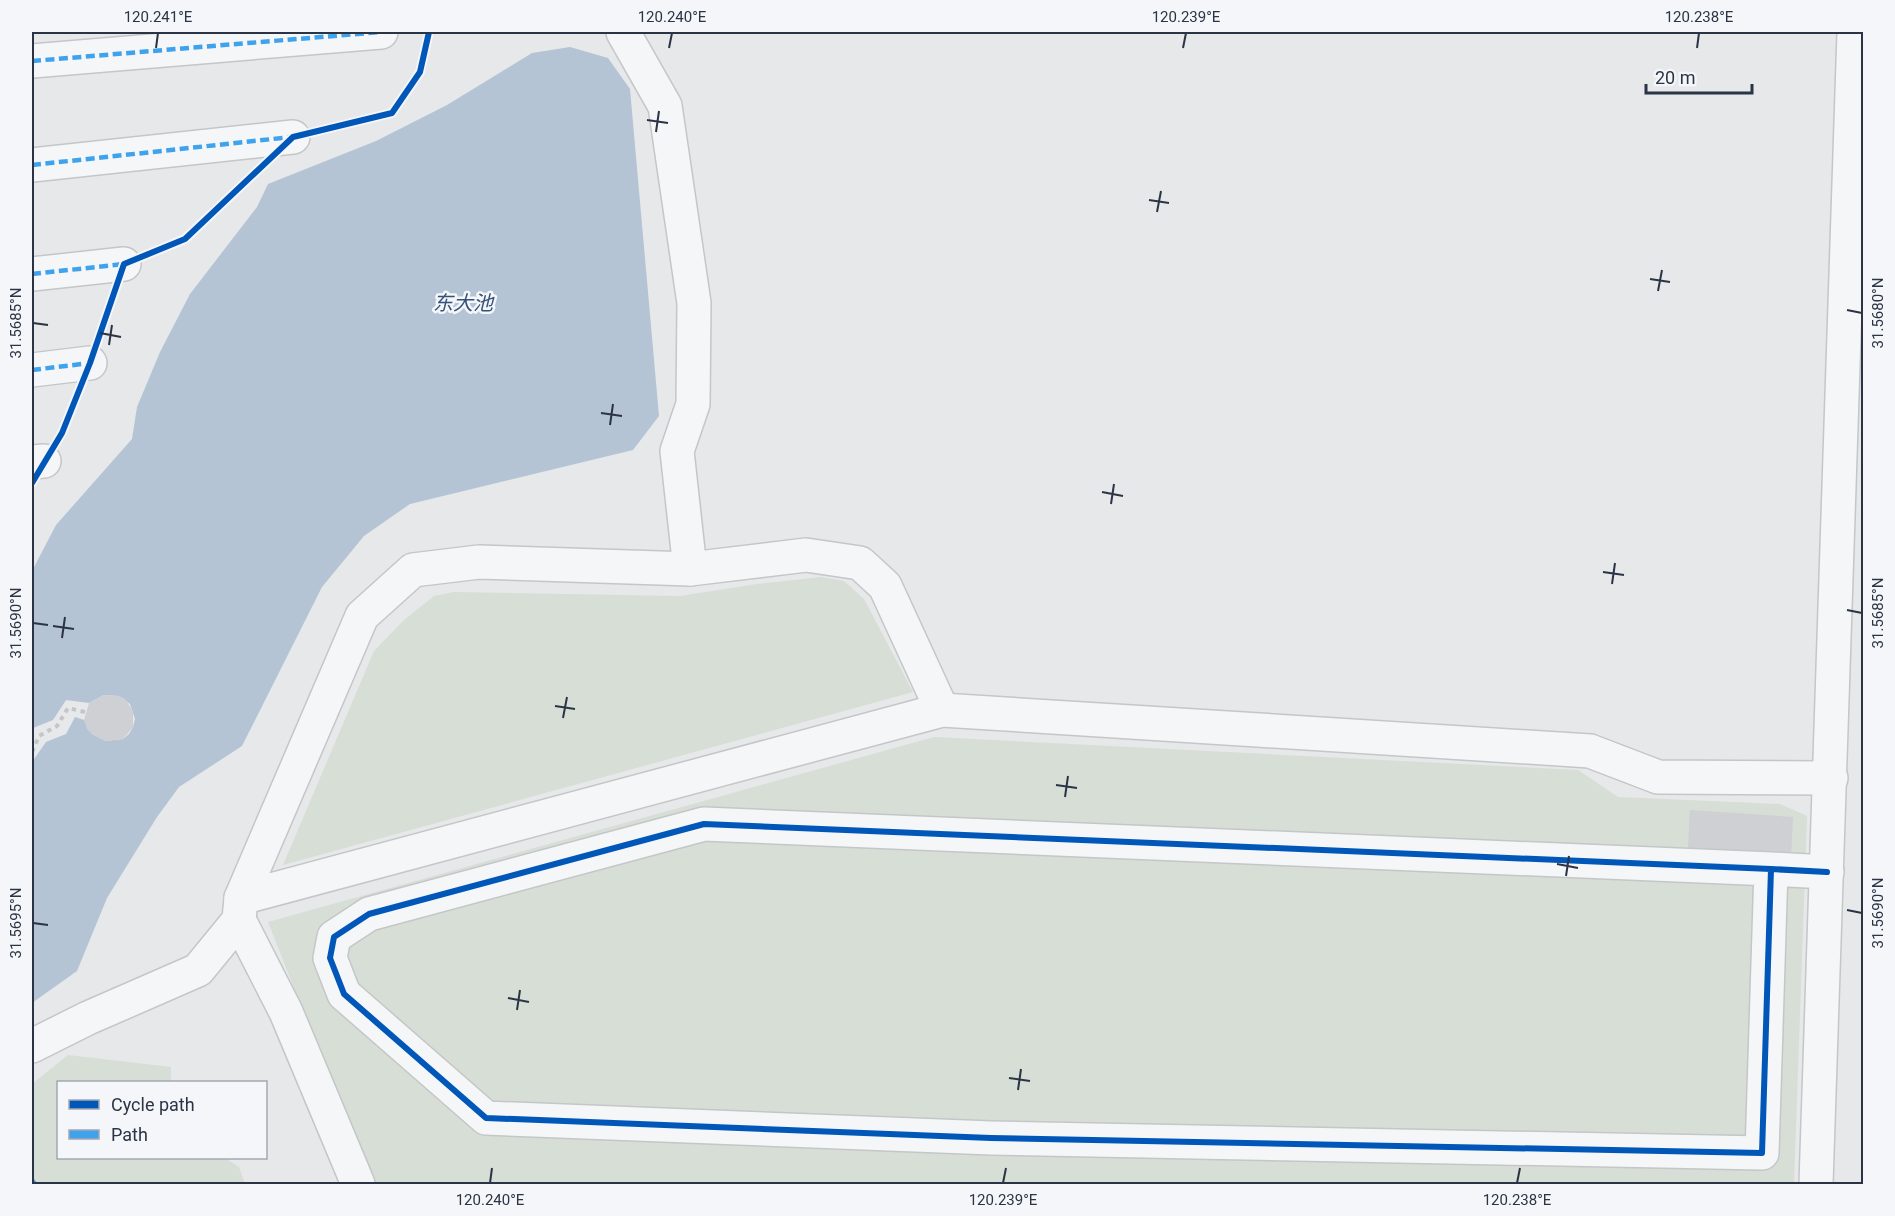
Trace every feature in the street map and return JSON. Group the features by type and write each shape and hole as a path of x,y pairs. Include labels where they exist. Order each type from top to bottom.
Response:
{"street":[{"path":"32,61 381,32"},
{"path":"623,32 665,106 694,303 693,404 676,451 690,568"},
{"path":"1816,1185 1854,32"},
{"path":"32,165 293,137"},
{"path":"32,274 124,264"},
{"path":"32,369 90,363"},
{"path":"32,1046 88,1018 198,970 240,909 362,616 413,570 479,561 690,568 806,555 860,563 885,586 942,710"},
{"path":"240,909 942,710 1590,751 1658,777 1831,778"},
{"path":"1771,869 1762,1153 991,1138 486,1118 344,994 330,958 334,937 369,914 704,824 1771,869 1827,872"},
{"path":"240,909 286,1012 358,1185"}],"path":[{"path":"32,752 39,736 57,726 68,708 86,712"}],"shaded area":[{"path":"821,577 844,581 864,599 913,692 283,865 374,651 404,620 434,596 454,592 680,596"},
{"path":"934,737 1578,770 1618,797 1780,804 1807,816 1794,1184 371,1184 268,922"},
{"path":"68,1055 171,1067 171,1081 57,1081 57,1159 227,1159 239,1167 245,1184 32,1184 32,1084"}],"water":[{"name":"东大池","path":"570,47 608,58 630,89 659,416 633,450 410,504 364,536 322,587 242,746 179,787 157,817 107,898 77,971 32,1003 32,571 56,525 132,439 137,407 160,352 190,294 257,207 268,184 376,141 447,105 532,53"}],"pier":[{"path":"104,695 119,696 130,704 135,719 129,734 123,739 106,741 92,734 84,720 75,717 66,734 46,742 32,762 33,728 53,720 66,700 89,703"}],"building":[{"path":"104,695 119,696 125,699 133,711 133,727 123,739 106,741 87,729 84,720 89,703"},
{"path":"1690,810 1793,817 1791,855 1688,848"}],"marked path":[{"path":"32,61 381,32"},
{"path":"32,165 291,137"},
{"path":"32,274 124,264"},
{"path":"32,370 90,363"},
{"path":"32,1180 35,1184"}],"cycle path":[{"path":"32,483 62,433 90,363 124,264 185,239 293,137 392,113 420,72 429,32"},
{"path":"1771,869 1762,1153 991,1138 486,1118 344,994 330,958 334,937 369,914 704,824 1771,869 1827,872"}]}
